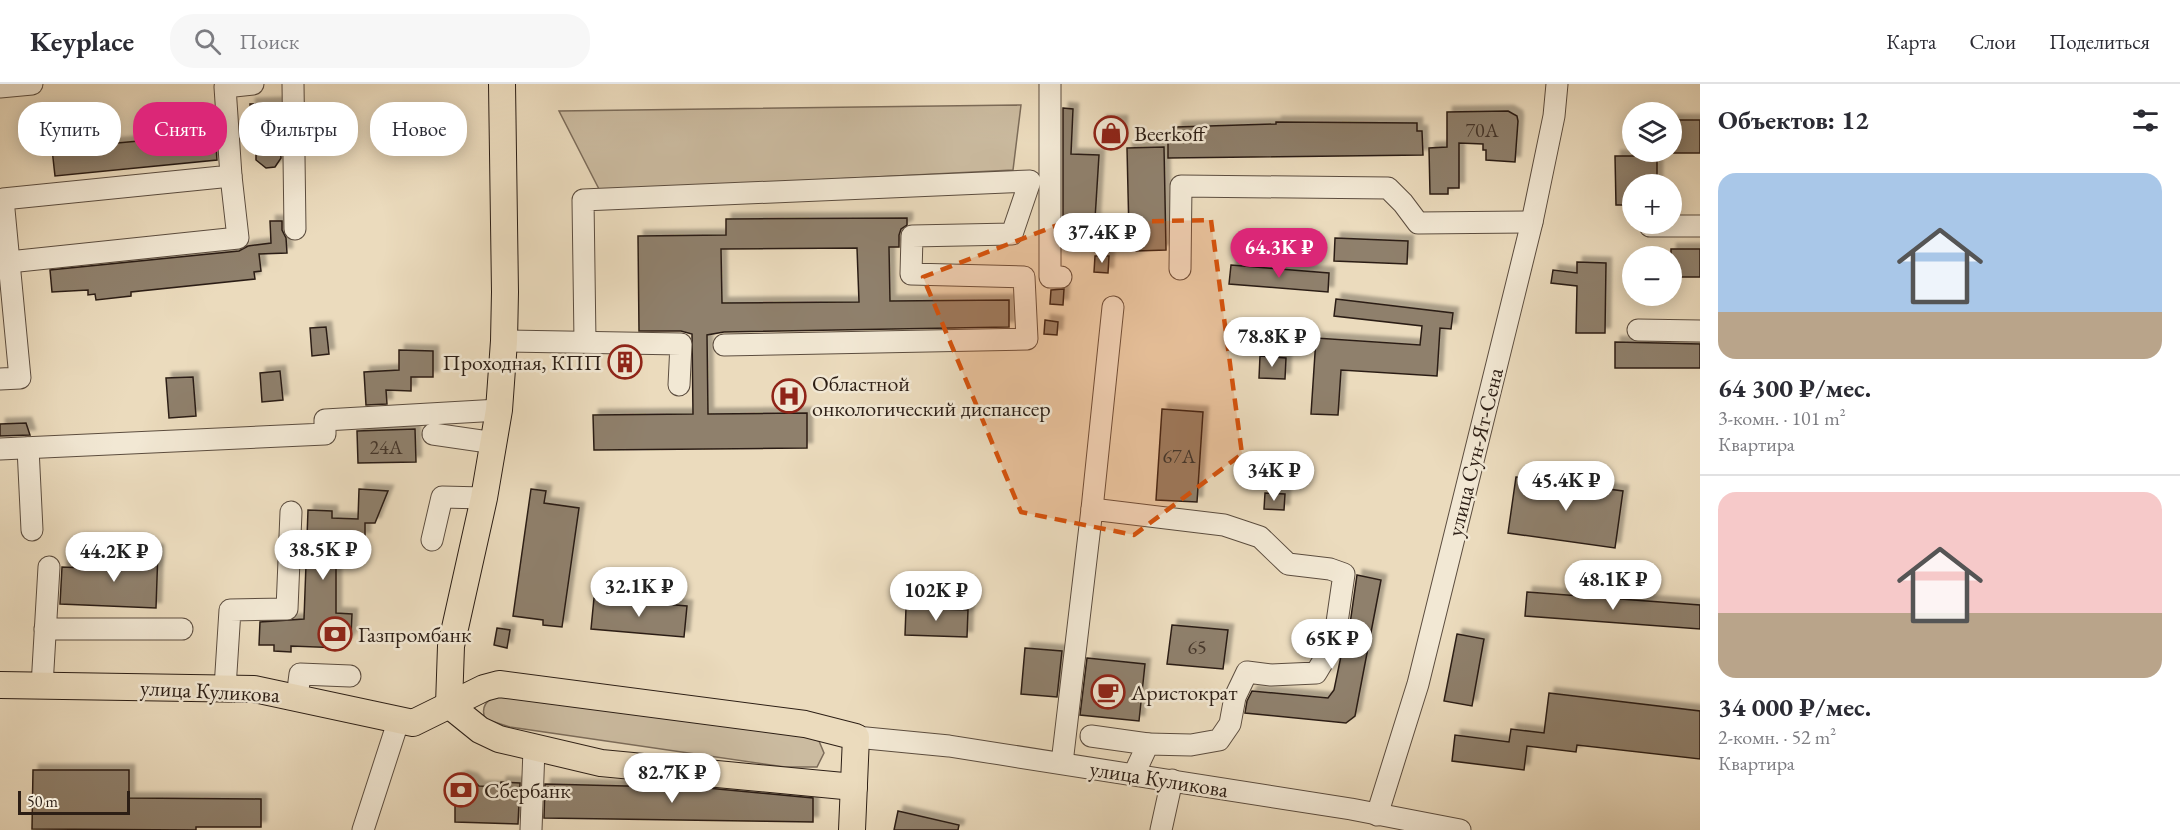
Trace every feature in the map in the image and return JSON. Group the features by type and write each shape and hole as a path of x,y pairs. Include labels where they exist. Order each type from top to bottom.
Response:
{"main road":[{"path":"449,705 451,646 484,498 499,410 504,341 501,84"},
{"path":"406,721 449,705 484,688 499,684 805,724 856,737 852,830"},
{"name":"улица Куликова","path":"0,685 254,689 373,716 406,721"},
{"path":"449,705 480,730 499,739 601,763 854,787"}],"street":[{"path":"0,87 32,84"},
{"path":"9,262 238,238 220,85 253,84"},
{"path":"293,84 295,229"},
{"path":"1050,84 1050,277 1061,277"},
{"name":"улица Сун-Ят-Сена","path":"1377,815 1418,684 1532,222 1554,116 1557,84"},
{"path":"0,379 20,378 3,199 231,176"},
{"path":"585,341 583,200 1030,181 1012,234 912,236 911,274 1024,277 1027,339 724,345"},
{"path":"1180,270 1181,186 1388,188 1418,223 1532,222"},
{"path":"1682,226 1700,226"},
{"path":"1062,763 1113,307"},
{"path":"1638,330 1700,331"},
{"path":"504,341 681,344 679,385"},
{"path":"0,449 325,434 325,420 499,410"},
{"path":"433,434 495,443"},
{"path":"28,448 32,530"},
{"path":"432,540 442,497 484,498"},
{"path":"1090,736 1148,744 1191,745 1219,740 1230,724 1235,697 1247,672 1271,675 1316,673 1334,643 1344,574 1329,568 1288,564 1260,537 1224,525 1092,509"},
{"path":"225,688 230,610 287,609 291,512"},
{"path":"42,686 49,567"},
{"path":"45,629 182,628"},
{"path":"297,698 300,674 350,676"},
{"path":"363,830 406,721"},
{"path":"377,830 406,721"},
{"name":"улица Куликова","path":"856,737 949,746 1134,774 1461,830"},
{"path":"1134,774 1148,744"},
{"path":"531,830 534,749"},
{"path":"1167,829 1172,780"}],"highlighted area":[{"path":"1211,220 1242,454 1134,535 1021,512 923,277 1063,223"}],"shaded area":[{"path":"1021,105 1013,170 600,191 559,111"},
{"path":"512,694 789,732 819,741 824,753 817,767 785,767 510,727 485,719 484,707 490,700"}],"building":[{"path":"1063,108 1073,109 1071,154 1099,155 1094,235 1063,235"},
{"path":"1508,111 1517,116 1518,121 1515,162 1486,160 1486,150 1483,150 1483,144 1459,143 1459,188 1448,188 1448,194 1430,194 1429,148 1447,147 1447,112"},
{"path":"1682,120 1700,120 1700,153 1682,153"},
{"name":"Beerkoff","path":"1101,121 1122,121 1122,145 1100,145"},
{"path":"1276,122 1417,123 1417,131 1422,131 1423,155 1168,158 1168,133 1176,133 1176,127 1276,124"},
{"path":"133,142 133,156 217,156 217,160 55,176 53,156 121,156 121,143"},
{"path":"1164,147 1166,250 1136,251 1136,234 1129,234 1127,148"},
{"path":"256,156 281,156 275,167 266,168 256,160"},
{"path":"1615,156 1622,156 1622,162 1657,162 1657,174 1622,174 1622,205 1616,205"},
{"path":"907,218 907,225 901,229 899,235 899,247 889,247 890,301 1009,300 1009,327 724,332 707,335 708,414 807,413 807,448 594,450 593,415 693,414 692,334 681,331 639,331 638,236 726,235 726,219","holes":["857,248 859,302 722,303 721,249"]},
{"path":"270,221 282,221 287,253 259,254 261,271 254,272 255,279 131,292 131,296 96,300 95,294 88,295 88,290 52,292 50,270 239,251 248,246 271,243"},
{"path":"1335,238 1408,241 1407,264 1334,261"},
{"path":"1682,249 1700,249 1700,277 1682,277"},
{"path":"1095,256 1109,256 1108,273 1094,272"},
{"path":"1577,262 1606,263 1605,333 1576,333 1577,286 1551,283 1553,270 1577,273"},
{"path":"1231,265 1329,273 1328,292 1229,284"},
{"path":"1064,289 1063,305 1050,304 1051,290"},
{"path":"1336,299 1453,313 1451,329 1440,328 1437,376 1341,370 1338,415 1311,414 1316,338 1420,345 1422,326 1334,316"},
{"path":"1045,320 1058,322 1057,335 1044,334"},
{"path":"326,327 329,354 312,356 310,328"},
{"path":"1615,342 1700,344 1700,368 1615,368"},
{"path":"399,350 433,351 433,377 411,377 411,391 386,390 387,404 366,405 364,372 399,370"},
{"path":"1260,356 1286,358 1285,379 1259,378"},
{"path":"280,371 283,400 262,402 260,373"},
{"path":"193,377 196,416 169,418 166,378"},
{"path":"1162,409 1203,412 1197,502 1156,500"},
{"path":"26,423 30,435 0,436 0,424"},
{"path":"415,429 416,462 358,463 357,431"},
{"path":"1516,477 1623,491 1615,548 1508,533"},
{"path":"359,489 388,491 375,523 365,523 365,538 336,537 336,613 352,614 351,637 342,648 291,646 291,652 274,651 274,645 259,645 260,622 304,619 308,510 332,511 332,518 358,519"},
{"path":"531,489 546,491 544,503 579,508 562,627 543,625 543,620 513,616"},
{"path":"1265,493 1285,494 1284,510 1264,509"},
{"path":"128,549 158,550 156,608 60,604 62,567 127,570"},
{"path":"1357,575 1381,580 1355,716 1346,723 1245,713 1252,691 1328,698 1334,690 1341,656 1347,645"},
{"path":"1527,592 1700,605 1700,629 1525,616"},
{"path":"594,598 687,606 684,637 591,629"},
{"path":"906,608 968,610 967,637 905,635"},
{"path":"1172,625 1228,630 1223,669 1167,664"},
{"path":"497,628 510,630 507,648 494,645"},
{"path":"1457,634 1484,639 1472,706 1444,701"},
{"path":"1025,648 1062,651 1057,697 1021,694"},
{"path":"1087,658 1145,664 1139,721 1080,715"},
{"path":"1549,693 1700,711 1700,759 1577,745 1576,752 1527,746 1524,770 1452,761 1455,735 1509,742 1511,729 1544,733"},
{"path":"33,770 129,770 129,798 261,799 261,827 196,827 196,830 32,829"},
{"path":"462,776 472,779 479,786 500,787 501,782 520,783 518,824 455,822 455,800 448,800 449,790 457,778"},
{"path":"545,784 707,788 813,798 813,822 544,818"},
{"path":"898,811 959,825 958,830 894,830"}],"place":[{"name":"Beerkoff","path":"1111,133"},
{"name":"Проходная, КПП","path":"625,362"},
{"name":"Областной онкологический диспансер","path":"789,396"},
{"name":"Газпромбанк","path":"335,634"},
{"name":"Аристократ","path":"1108,692"},
{"name":"Сбербанк","path":"461,790"}]}
